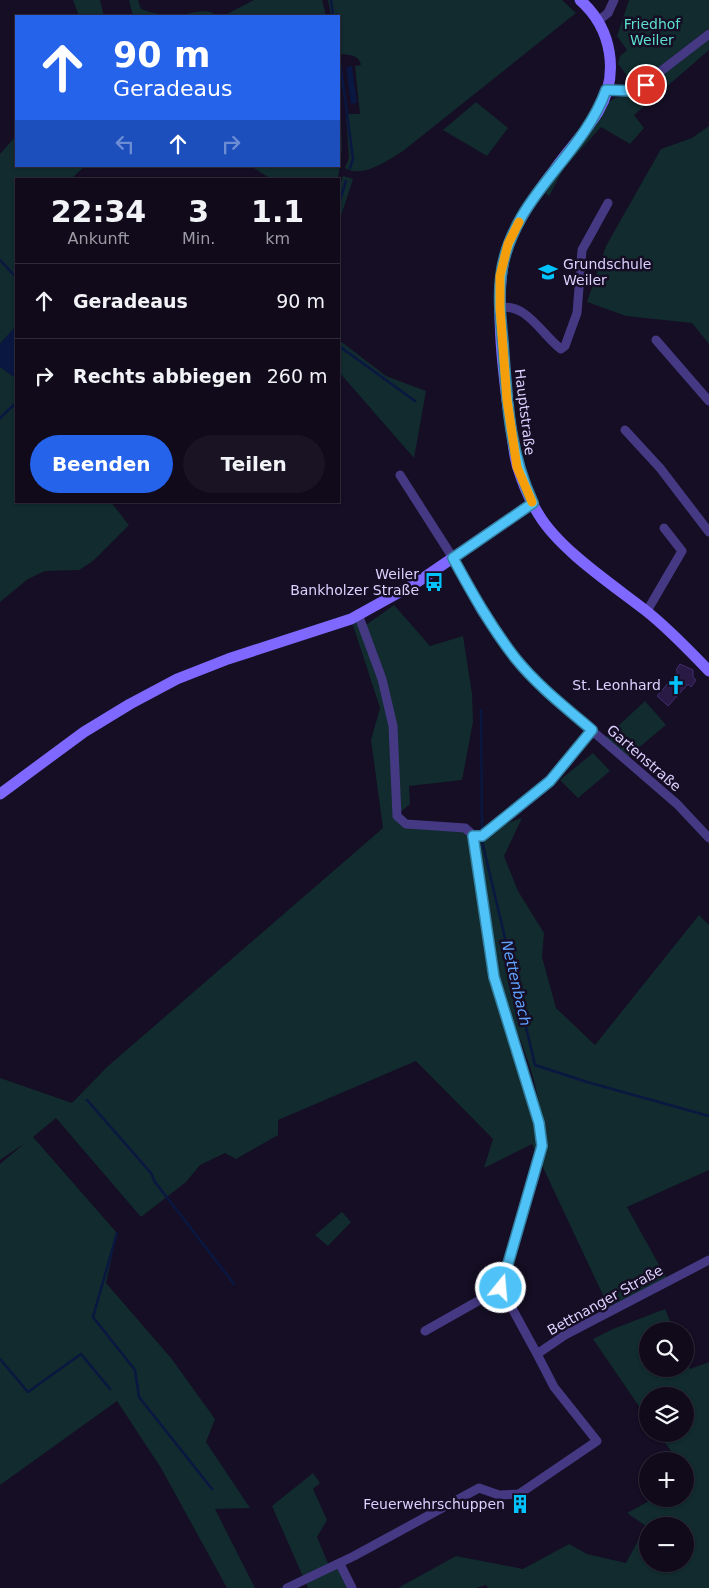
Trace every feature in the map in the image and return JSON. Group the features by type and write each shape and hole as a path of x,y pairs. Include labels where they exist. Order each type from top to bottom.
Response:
{"street":[{"name":"Hauptstraße","path":"580,0 590,9 608,39 611,59 606,90 599,109 586,130 522,216 508,244 500,276 500,308 507,400 517,467 543,520 577,558 647,612 709,670"},
{"path":"598,21 608,13 614,0"},
{"path":"606,90 635,91 709,34"},
{"path":"500,308 516,309 534,321 555,344 562,348 565,346 577,313 582,250 608,203"},
{"path":"656,340 709,401"},
{"path":"625,430 660,468 709,532"},
{"name":"Gartenstraße","path":"400,475 453,558 481,611 516,659 545,690 677,804 709,838"},
{"path":"0,794 84,732 130,704 169,683 228,658 351,619 389,599 533,503"},
{"path":"647,612 682,551 664,528"},
{"path":"358,614 382,678 393,726 397,816 406,824 465,828 473,836 494,977 539,1123 542,1146 535,1176 501,1288 425,1331"},
{"path":"473,836 482,836 550,781 592,730"},
{"name":"Bettnanger Straße","path":"537,1354 565,1335 709,1260"},
{"path":"287,1588 340,1564 479,1488 499,1495 519,1494 597,1441 554,1387 501,1288"},
{"path":"340,1564 352,1588"}],"green space":[{"path":"73,0 100,0 104,15 79,15"},
{"path":"129,0 138,0 141,9 172,15 133,15"},
{"path":"254,0 322,0 326,15 225,15"},
{"path":"328,0 562,0 576,13 403,151 375,167 360,171 352,171 345,168 349,158 346,114 360,114 355,66 361,65 356,57 340,54 340,15 331,15"},
{"name":"Friedhof Weiler","path":"629,0 709,0 709,28 635,86 618,64 620,56 627,50 617,36"},
{"path":"202,11 214,13 211,15 182,15"},
{"path":"709,35 709,50 634,115 644,128 630,144 601,127 564,168 549,196 545,193 607,103 615,98 643,91"},
{"path":"476,102 508,128 487,156 443,130"},
{"path":"340,124 341,124 342,148 340,164"},
{"path":"709,126 709,344 692,323 626,316 587,302 606,246 661,149 692,138"},
{"path":"15,137 15,167 84,167 72,178 15,178 15,327 0,344 0,154"},
{"path":"253,167 340,167 338,178 269,178"},
{"path":"343,176 353,179 340,219 340,184"},
{"path":"340,341 386,376 426,391 414,458 340,373"},
{"path":"0,367 15,377 15,503 112,503 129,525 93,561 79,570 45,571 28,579 0,602"},
{"path":"394,605 430,646 463,636 472,694 473,722 462,780 409,786 410,804 397,815 406,824 465,828 473,835 522,818 504,856 518,891 544,933 542,957 556,1008 595,1045 699,915 709,925 709,1170 627,1207 668,1281 610,1310 532,1144 484,1168 493,1139 416,1061 278,1120 278,1135 236,1159 225,1153 200,1165 186,1182 141,1217 56,1118 33,1137 117,1233 106,1283 171,1358 215,1419 206,1442 250,1508 215,1509 255,1588 227,1588 161,1468 117,1401 0,1485 0,1164 25,1143 0,1160 0,1078 72,1103 107,1067 383,828 371,740 380,708 351,619 366,625","holes":["497,985 518,1034 531,1072 539,1107 539,1122"]},
{"path":"645,701 666,725 625,759 604,739"},
{"path":"593,753 610,771 578,798 560,780"},
{"path":"342,1212 351,1222 328,1246 315,1235"},
{"path":"665,1309 670,1322 639,1322 639,1377 694,1377 694,1368 709,1362 709,1588 488,1588 486,1585 476,1588 398,1588 456,1556 523,1569 569,1544 587,1554 626,1563 639,1539 639,1572 694,1572 694,1517 639,1517 639,1521 627,1513 639,1507 694,1507 694,1452 672,1452 665,1442 694,1442 694,1387 639,1387 639,1406 593,1339 613,1329"},
{"path":"313,1473 320,1483 313,1489 327,1520 317,1537 330,1568 340,1564 352,1588 308,1588 272,1506"}],"water":[{"path":"352,66 357,103 351,104 346,67"},
{"path":"15,327 15,377 0,367 0,344"}],"building":[{"name":"St. Leonhard","path":"680,664 693,670 693,677 696,680 691,687 688,684 668,706 657,696 678,672 676,670"}],"waterway":[{"name":"Nettenbach","path":"331,0 333,15"},
{"name":"Nettenbach","path":"340,62 353,159 350,168"},
{"name":"Nettenbach","path":"340,200 346,181"},
{"path":"0,260 15,276"},
{"name":"Nettenbach","path":"340,347 415,401"},
{"path":"0,418 15,404"},
{"name":"Nettenbach","path":"481,710 482,831"},
{"name":"Nettenbach","path":"482,841 535,1065 587,1082 709,1116"},
{"path":"87,1100 151,1173 155,1182 234,1284"},
{"path":"117,1233 93,1317 135,1370 139,1397 212,1489"},
{"path":"0,1359 28,1392 81,1354 110,1389"}],"slow traffic":[{"path":"519,222 508,244 500,276 500,308 507,400 517,467 532,502"}],"place":[{"name":"Grundschule Weiler","path":"548,272"},
{"name":"Weiler Bankholzer Straße","path":"434,582"},
{"name":"St. Leonhard","path":"676,685"},
{"name":"Feuerwehrschuppen","path":"520,1504"}],"route":[{"path":"501,1288 535,1176 542,1146 539,1123 494,977 473,836 482,836 550,781 592,730 545,690 516,659 481,611 453,558 533,503 517,467 507,400 500,308 500,276 508,244 522,216 555,168 593,120 606,90 624,93 635,91 646,85"}]}
